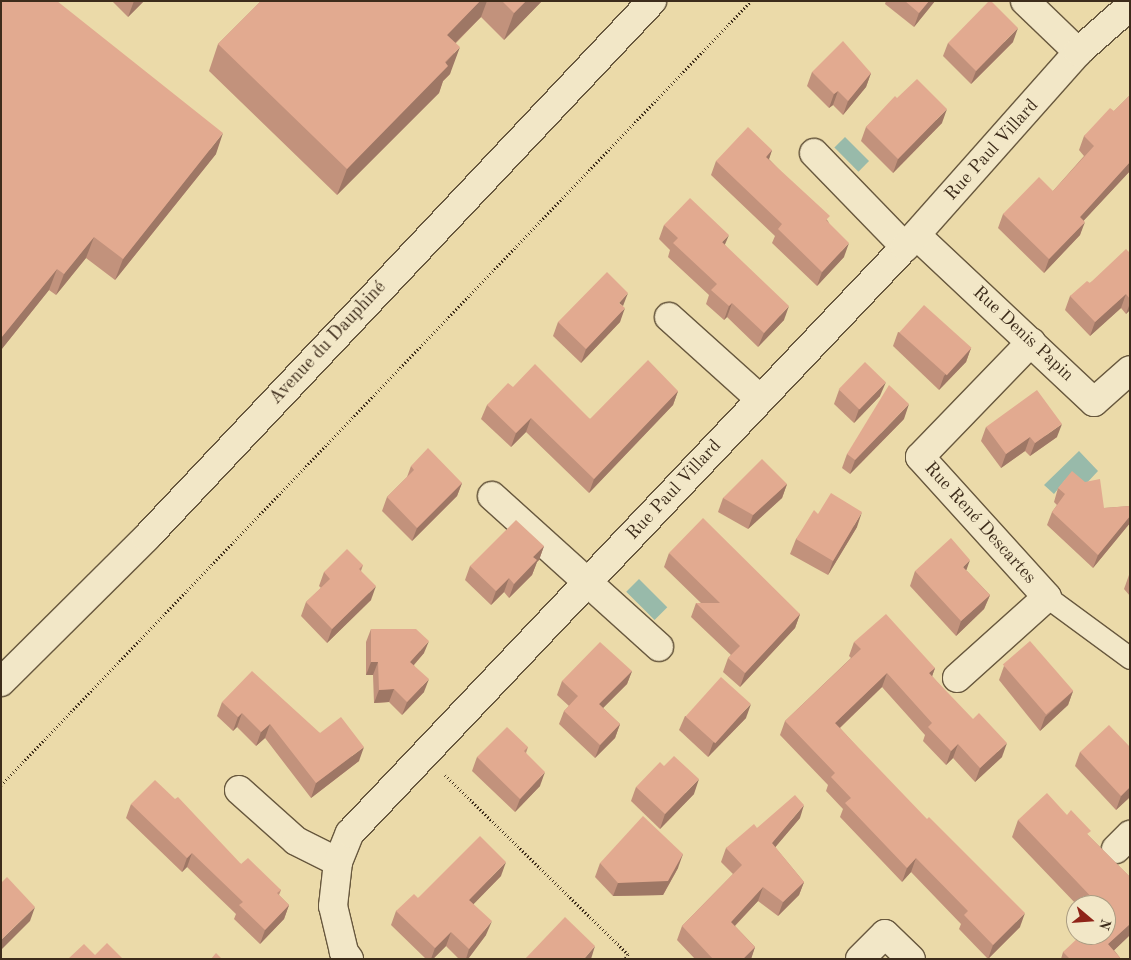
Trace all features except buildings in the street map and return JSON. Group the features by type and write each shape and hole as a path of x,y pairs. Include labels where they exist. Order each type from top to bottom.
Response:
{"street":[{"name":"Avenue du Dauphiné","path":"1,682 146,538 652,1"},
{"path":"1025,1 1078,52"},
{"name":"Rue Paul Villard","path":"349,959 344,952 333,906 338,862 350,834 420,757 910,241 1078,52 1130,6"},
{"path":"814,153 910,241"},
{"name":"Rue Denis Papin","path":"910,241 1031,342 1094,402 1130,370"},
{"path":"669,317 760,399"},
{"name":"Rue René Descartes","path":"1031,342 920,457 1047,597 1130,658"},
{"path":"492,496 660,647"},
{"name":"Rue René Descartes","path":"957,678 1047,597"},
{"path":"239,790 296,841 338,862"},
{"path":"860,959 885,934 911,959"}],"path":[{"path":"1,785 751,1"},
{"path":"420,757 633,959"},
{"path":"625,959 628,954"}],"shaded area":[{"path":"845,137 869,161 858,172 834,148"},
{"path":"1079,451 1098,471 1084,486 1065,480 1054,494 1044,485"},
{"path":"639,579 667,607 655,620 626,592"}]}
